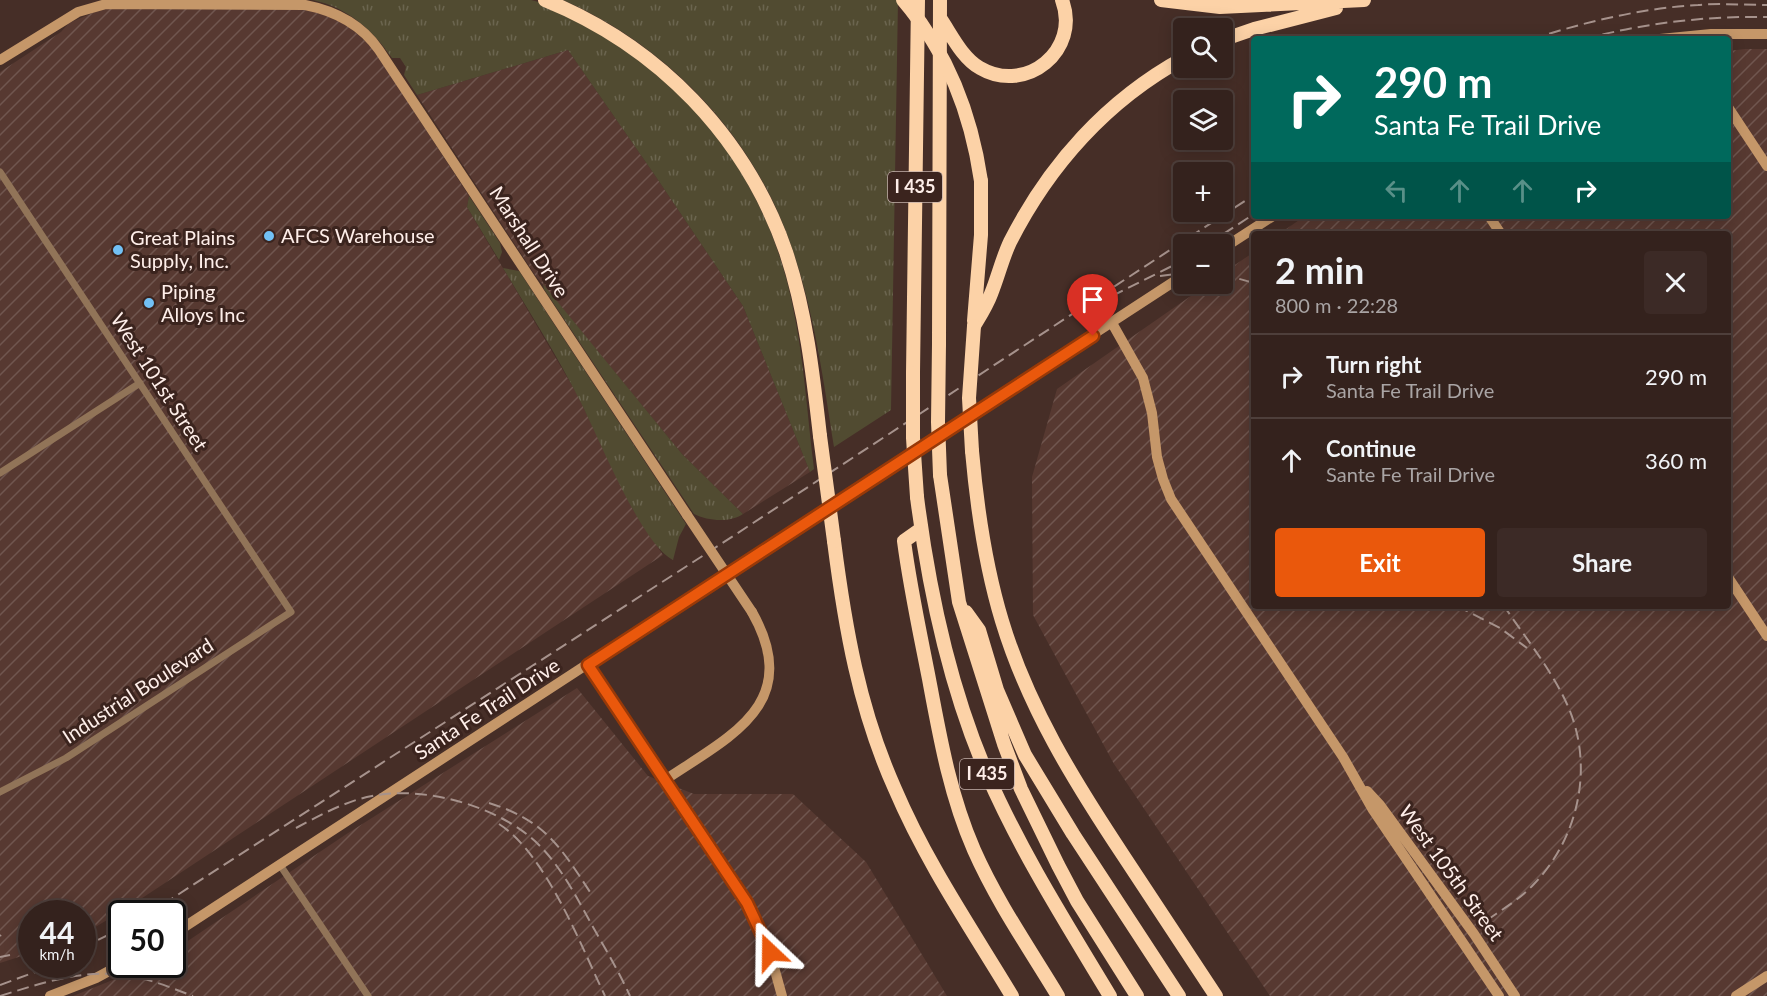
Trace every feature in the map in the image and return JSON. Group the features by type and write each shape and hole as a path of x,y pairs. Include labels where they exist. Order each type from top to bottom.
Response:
{"highway":[{"path":"545,0 603,28 656,64 705,111 746,166 775,224 794,280 808,344 844,622 872,732 894,788 936,870 1012,996"},
{"path":"903,0 924,27 949,68 972,129 981,181 981,235 969,398 972,451 981,530 994,592 1009,641 1034,704 1065,765 1216,996"},
{"name":"I 435","path":"918,0 913,438 921,529 937,616 972,737 984,764 1022,847 1110,996"},
{"name":"I 435","path":"940,0 938,422 940,475 959,602 991,709 1021,789 1077,901 1137,996"},
{"path":"940,18 975,65 996,75 1020,76 1041,67 1054,56 1059,48 1066,22 1062,0"},
{"path":"1161,0 1220,7 1365,0"},
{"path":"1233,36 1254,28 1365,0"},
{"path":"974,326 990,296 1009,245 1025,214 1062,159 1116,104 1173,65"},
{"path":"921,529 904,540 935,715 954,796 973,848 994,891 1058,996"},
{"path":"959,602 979,630 996,690 1025,755 1073,834 1179,996"}],"main road":[{"name":"Marshall Drive","path":"0,60 72,15 91,7 133,2 305,5 332,12 368,36 761,628 768,652 767,683 760,704 748,722 735,733 665,780"},
{"path":"1698,36 1767,34"},
{"path":"1731,112 1767,166"},
{"path":"1233,242 1268,219"},
{"name":"Santa Fe Trail Drive","path":"186,926 1173,282"},
{"name":"West 105th Street","path":"1112,323 1143,378 1152,412 1157,457 1171,499 1353,775 1373,810 1499,996"},
{"path":"1731,582 1767,636"},
{"path":"588,665 747,903 769,949 782,996"},
{"name":"West 105th Street","path":"1353,775 1387,814 1474,934 1515,996"},
{"path":"51,996 75,992 108,972"},
{"path":"1736,996 1767,976"}],"street":[{"name":"West 101st Street","path":"0,172 291,612"},
{"path":"0,473 140,383"},
{"name":"Industrial Boulevard","path":"0,792 66,758 291,612"},
{"path":"280,865 368,996"}],"shaded area":[{"path":"102,9 298,9 325,14 348,26 365,41 376,53 469,196 467,207 577,394 632,508 663,555 139,900 108,900 108,919 96,927 96,900 18,900 18,957 0,963 0,72 61,32 69,23"},
{"path":"1767,49 1767,996 1270,996 1114,764 1033,615 1032,477 1057,389 1194,294 1233,294 1233,266 1251,254 1251,609 1731,609 1731,231 1283,231 1301,219 1731,219 1731,51"},
{"path":"568,50 743,306 810,472 743,514 682,454 535,275 417,95"},
{"path":"577,688 648,776 694,794 793,794 866,862 947,996 73,996 118,978 186,978 186,942 345,835"}],"green space":[{"path":"313,0 531,0 564,13 610,40 651,69 681,95 708,125 731,157 752,191 769,227 782,265 800,344 814,469 810,472 743,306 568,50 417,95 404,75 406,67 400,58 392,58 367,29 348,14"},
{"path":"563,0 898,0 891,410 834,447 808,301 791,244 763,182 719,117 692,88 632,38 598,17"},
{"path":"469,196 500,243 502,252 499,260 467,207"},
{"path":"503,268 519,271 686,524 679,537 673,560 646,532 633,510 569,379"},
{"path":"543,284 682,454 743,514 732,519 719,520 694,514 544,289"}],"railway":[{"path":"1542,36 1593,22 1656,9 1707,4 1767,5"},
{"path":"1598,36 1675,22 1767,17"},
{"path":"170,900 721,544 1251,197"},
{"path":"1223,234 1251,216"},
{"path":"1112,296 1173,266"},
{"path":"1160,276 1173,274"},
{"path":"1233,277 1251,282"},
{"path":"1463,609 1500,628 1527,648"},
{"path":"1487,920 1523,894 1550,865 1572,821 1581,774 1580,749 1575,725 1566,702 1545,665 1506,609"},
{"path":"296,828 352,801 393,793 439,797 485,810 525,833 556,865 576,896 630,996"},
{"path":"489,803 524,818 549,837 590,892"},
{"path":"499,824 516,838 547,878 605,996"},
{"path":"96,941 108,935"},
{"path":"0,957 10,955"},
{"path":"0,996 67,978 101,974 118,974 143,979 193,996"},
{"path":"0,985 19,978"}],"place":[{"name":"AFCS Warehouse","path":"269,236"},
{"name":"Great Plains Supply, Inc.","path":"118,250"},
{"name":"Piping Alloys Inc","path":"149,303"}],"route":[{"path":"770,952 747,903 588,665 1093,336"}]}
